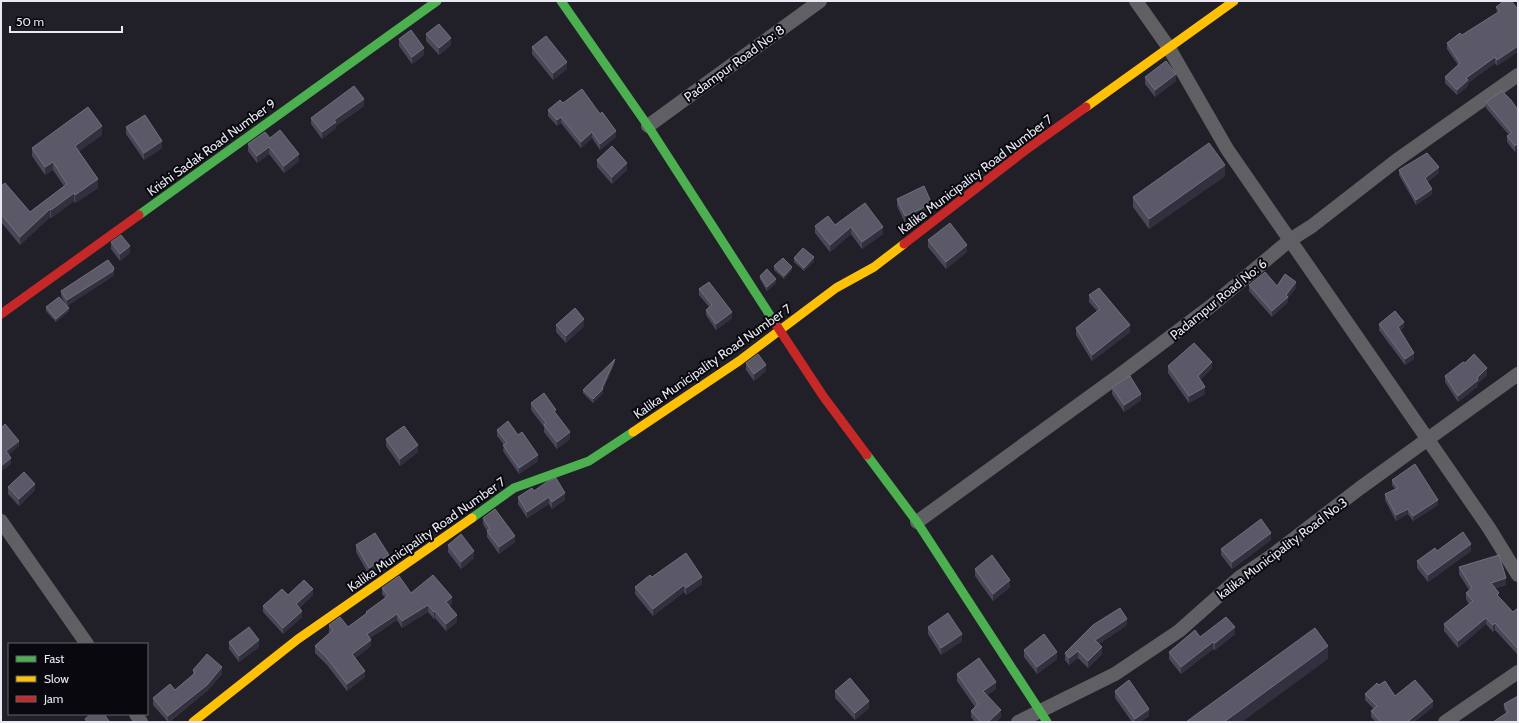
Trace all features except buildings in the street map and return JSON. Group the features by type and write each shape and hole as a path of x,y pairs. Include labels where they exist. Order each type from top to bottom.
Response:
{"street":[{"name":"Krishi Sadak Road Number 9","path":"1,314 437,1"},
{"path":"561,1 648,126 780,332 823,396 917,522 1044,717"},
{"name":"Padampur Road No: 8","path":"648,126 820,1"},
{"path":"1136,1 1169,48 1227,149 1489,528 1518,575"},
{"name":"Kalika Municipality Road Number 7","path":"193,722 298,639 514,488 589,461 780,332 836,288 874,267 1028,149 1234,1"},
{"name":"Padampur Road No: 6","path":"917,522 950,500 1117,377 1211,306 1290,240 1312,226 1397,160 1518,76"},
{"name":"kalika Municipality Road No.3","path":"1018,722 1044,717 1115,674 1179,631 1240,577 1270,557 1360,488 1518,374"},
{"path":"1,521 86,643"},
{"path":"1445,722 1518,672"}],"traffic: fast":[{"path":"139,215 437,1"},
{"path":"561,1 648,126 773,320"},
{"path":"472,518 514,488 589,461 633,432"},
{"path":"867,455 917,522 1047,722"}],"traffic: slow":[{"path":"1086,107 1234,1"},
{"path":"633,432 739,361 836,288 874,267 904,244"},
{"path":"193,722 298,639 472,518"}],"traffic: jam":[{"path":"904,244 1027,149 1086,107"},
{"path":"1,314 139,215"},
{"path":"773,320 823,396 867,455"}]}
